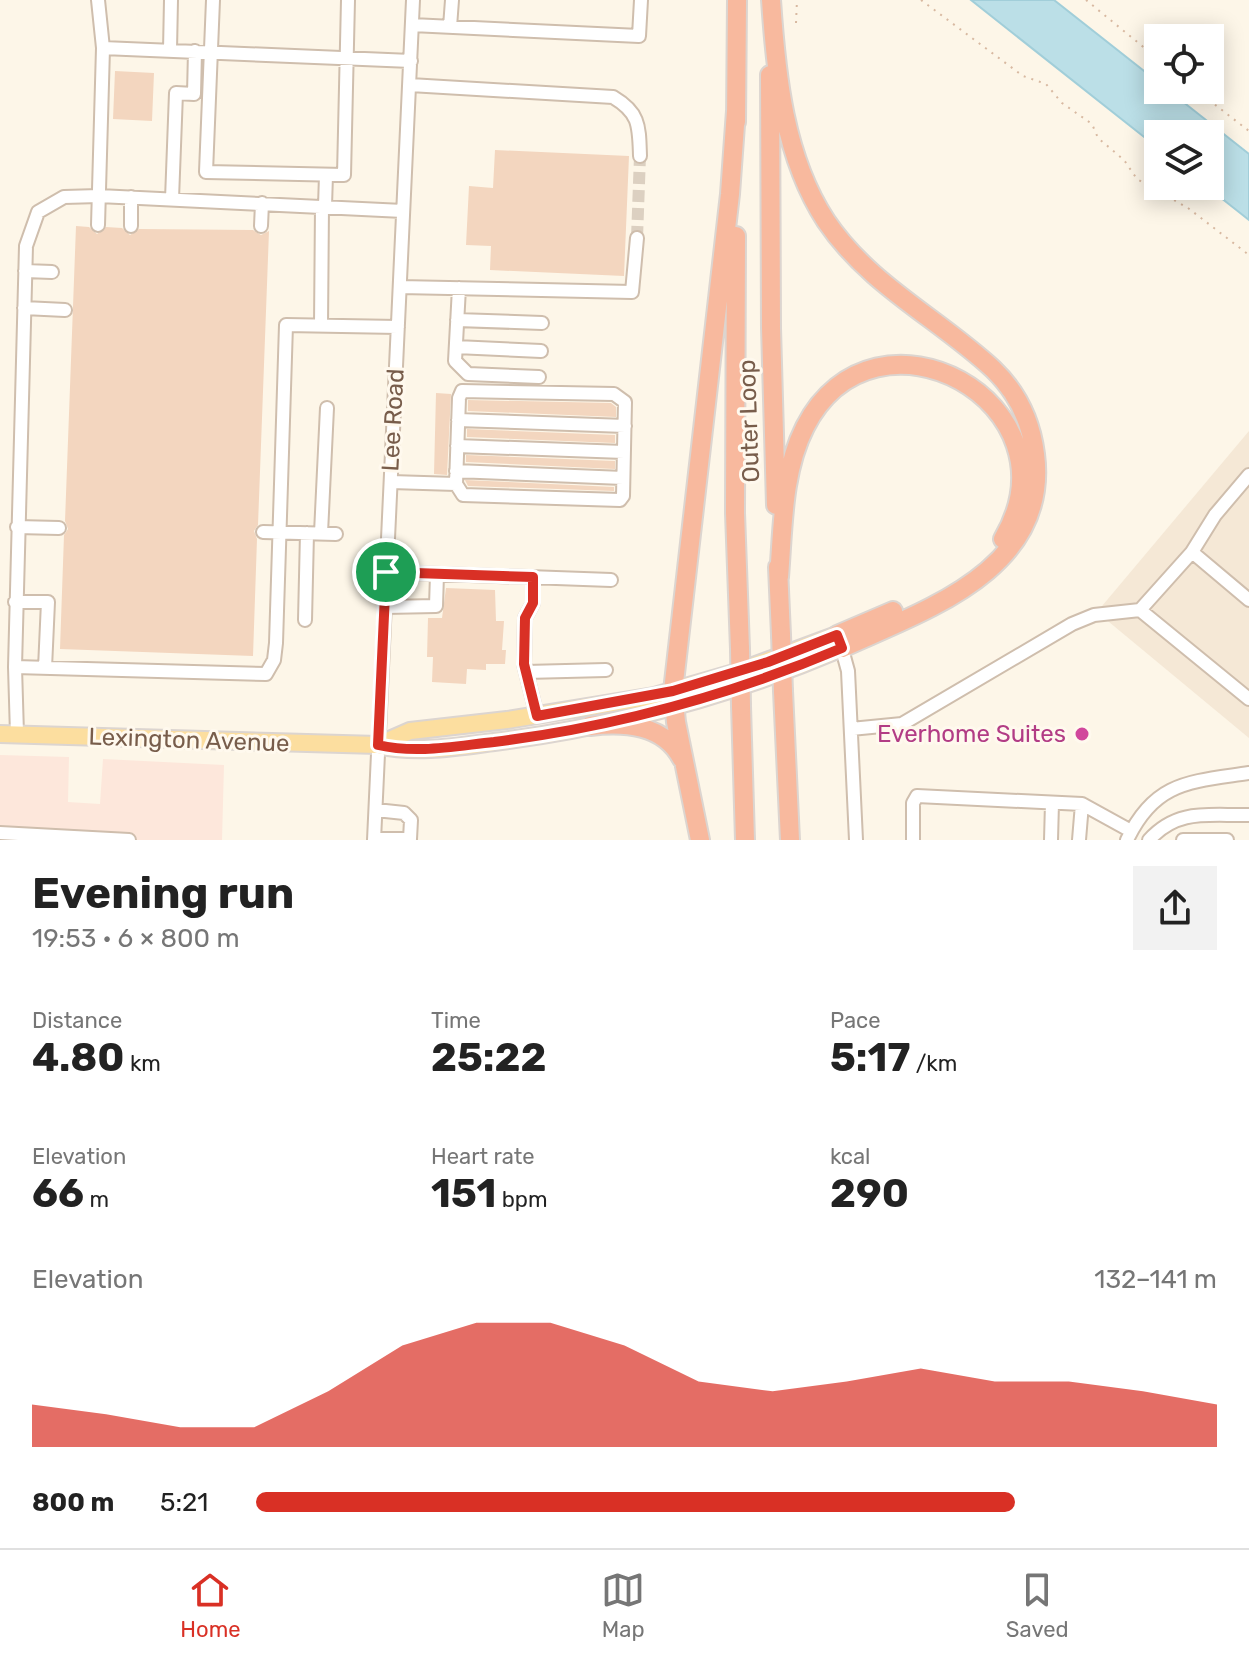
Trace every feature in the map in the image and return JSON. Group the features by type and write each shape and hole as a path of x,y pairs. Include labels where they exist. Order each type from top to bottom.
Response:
{"highway":[{"name":"Outer Loop","path":"737,0 735,475 745,840"},
{"name":"Outer Loop","path":"771,0 771,328 790,840"},
{"path":"771,0 788,130 797,161 818,207 837,236 866,269 981,359 1004,381 1027,421 1036,459 1035,487 1027,516 1011,547 994,567 949,597 840,641"},
{"path":"700,840 674,698 731,185 736,111"},
{"path":"779,577 793,457 805,426 827,397 851,379 867,372 908,365 949,373 986,398 1010,431 1019,468 1017,505 1001,541 983,563 957,581 840,641"},
{"path":"590,726 627,725 654,731 674,746 685,765"}],"main road":[{"name":"Lexington Avenue","path":"8,734 426,749 590,726 768,662 840,641"},
{"name":"Lexington Avenue","path":"378,745 410,731 674,698"}],"street":[{"path":"98,0 103,48 98,225"},
{"path":"170,50 171,0"},
{"path":"213,0 206,172 326,175 344,175 348,0"},
{"name":"Lee Road","path":"374,840 413,0"},
{"path":"450,27 452,0"},
{"path":"412,25 639,36 641,0"},
{"path":"103,48 411,61"},
{"path":"172,199 176,93 194,94 195,51"},
{"path":"410,85 613,97 629,107 639,126 640,156"},
{"path":"321,326 326,175"},
{"path":"8,734 15,667 26,246 38,212 64,197 99,196 403,211"},
{"path":"131,197 131,226"},
{"path":"261,226 262,203"},
{"path":"400,287 632,292 637,238"},
{"path":"25,271 52,272"},
{"path":"459,288 455,361 468,374 539,377"},
{"path":"24,308 65,310"},
{"path":"457,320 542,323"},
{"path":"15,667 266,674 274,660 276,643 286,325 398,327"},
{"path":"456,347 541,351"},
{"path":"469,389 621,397 625,402 623,496 615,502 463,495 456,478 458,420 459,398 462,391 469,389"},
{"path":"321,533 327,408"},
{"path":"458,420 625,426"},
{"path":"457,446 624,452"},
{"path":"851,729 902,724 1072,624 1094,615 1140,610 1192,552 1215,515 1249,475"},
{"path":"391,482 456,478 623,478"},
{"path":"17,527 59,528"},
{"path":"263,532 336,534"},
{"path":"305,620 307,533"},
{"path":"1192,552 1249,600"},
{"path":"386,572 611,580"},
{"path":"385,607 436,606 437,574"},
{"path":"533,577 533,603 525,618 526,672 537,716"},
{"path":"15,602 48,602 45,668"},
{"path":"1140,610 1249,699"},
{"path":"840,641 848,665 856,840"},
{"path":"526,672 606,670"},
{"path":"913,840 913,803 917,796 1082,804 1129,836 1146,806 1164,792 1199,780 1249,773"},
{"path":"1051,840 1052,803"},
{"path":"1079,840 1082,804"},
{"path":"374,840 410,839 411,820 404,813 376,810"},
{"path":"1149,840 1169,820 1249,815"},
{"path":"0,833 129,840"},
{"path":"1183,840 1227,840"}],"path":[{"path":"796,23 797,0"},
{"path":"921,0 1023,76 1046,84 1062,103 1092,124 1103,144 1119,155 1137,179 1188,208 1249,255"},
{"path":"1086,0 1144,48"},
{"path":"1214,104 1249,131"}],"shaded area":[{"path":"1249,431 1249,738 1097,612"},
{"path":"0,755 69,757 68,802 100,804 103,759 224,765 222,840 0,840"}],"water":[{"path":"971,0 1054,0 1144,71 1144,104 1186,104 1206,120 1144,120 1144,137"},
{"path":"1224,134 1249,154 1249,220 1224,200"}],"building":[{"path":"115,71 154,73 152,121 113,119"},
{"path":"495,150 629,156 624,276 490,270 491,246 466,245 469,186 493,188"},
{"path":"76,226 89,227 97,234 106,227 122,228 130,235 139,229 253,230 261,235 269,231 258,525 254,531 257,539 253,656 60,649 64,535 68,529 65,521"},
{"path":"436,393 451,394 447,475 434,474"},
{"path":"468,400 611,403 616,407 616,417 468,411"},
{"path":"467,429 615,435 615,443 467,437"},
{"path":"466,455 615,461 615,469 466,462"},
{"path":"465,480 614,487 614,491 468,486"},
{"path":"446,588 495,590 496,621 504,621 502,650 506,650 505,664 486,664 486,670 467,669 466,684 432,682 433,657 427,657 428,618 442,618"}],"tunnel":[{"path":"637,238 640,156"}],"place":[{"name":"Everhome Suites","path":"1082,734"}],"route":[{"path":"386,572 533,577 533,603 525,618 524,664 537,716 673,691 768,662 837,635 842,648 724,691 590,726 472,745 396,749 378,745 386,572"}]}
